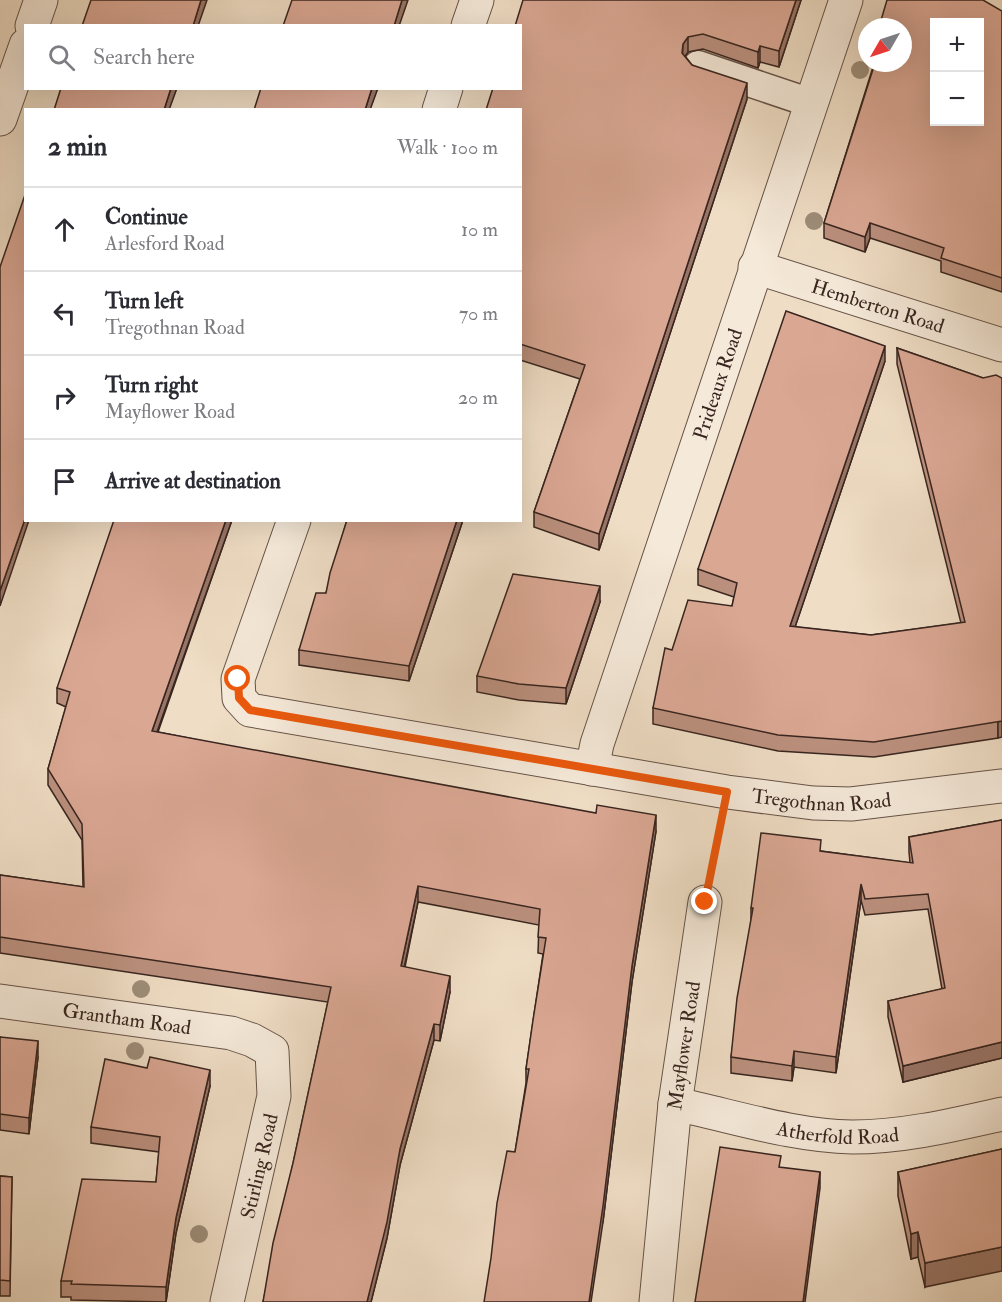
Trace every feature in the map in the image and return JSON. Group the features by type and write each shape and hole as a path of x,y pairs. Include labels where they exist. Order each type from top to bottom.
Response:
{"street":[{"path":"33,24 41,0"},
{"path":"469,24 477,0"},
{"name":"Prideaux Road","path":"592,769 597,744 846,0"},
{"path":"0,119 24,51"},
{"path":"440,108 445,90"},
{"name":"Hemberton Road","path":"755,267 1002,345"},
{"name":"Tregothnan Road","path":"293,522 238,679 239,698 250,710 727,792 813,803 851,804 1002,786"},
{"name":"Mayflower Road","path":"656,1302 675,1104 705,902"},
{"name":"Grantham Road","path":"0,1001 231,1033 252,1040"},
{"name":"Stirling Road","path":"227,1302 274,1096 272,1052 252,1040"},
{"name":"Atherfold Road","path":"675,1104 814,1133 851,1137 932,1129 1002,1114"}],"lane":[{"path":"698,64 811,103"}],"path":[{"path":"705,902 727,792"}],"building":[{"path":"91,0 201,0 194,24 83,24"},
{"path":"292,0 402,0 395,24 284,24"},
{"path":"523,0 796,0 779,51 760,46 758,52 703,34 688,37 683,44 682,53 692,65 747,83 599,534 534,512 585,365 522,345 522,108 487,108 492,90 522,90 522,24 516,24"},
{"path":"887,0 983,0 1002,11 1002,278 941,258 944,248 870,223 865,237 824,223 872,72 912,72 912,18 882,18"},
{"path":"60,90 170,90 165,108 55,108"},
{"path":"260,90 371,90 366,108 255,108"},
{"path":"24,198 24,522 0,591 0,267"},
{"path":"786,311 885,346 790,626 871,635 965,622 897,348 983,378 996,375 1002,378 1002,721 874,742 778,735 653,708 665,648 672,650 688,600 732,606 737,583 698,569"},
{"path":"113,522 225,522 152,731 596,813 597,805 656,815 632,966 589,1302 484,1302 497,1203 507,1151 515,1152 529,1069 526,1069 546,938 538,937 540,909 418,886 401,966 450,976 440,1025 434,1024 400,1149 387,1222 367,1302 263,1302 273,1243 293,1163 331,987 0,937 0,875 84,887 82,824 48,769 70,692 57,688"},
{"path":"346,522 456,522 409,666 299,650 316,593 326,593"},
{"path":"513,574 600,586 566,688 519,684 477,676"},
{"path":"1002,820 1002,1042 903,1066 888,1001 945,988 928,894 865,899 861,884 836,1057 794,1051 792,1066 731,1057 737,998 753,908 751,908 761,833 821,840 820,851 913,863 909,837"},
{"path":"0,1037 38,1041 29,1118 0,1114"},
{"path":"150,1057 210,1070 176,1218 166,1287 71,1284 72,1281 61,1281 82,1179 156,1182 160,1137 91,1127 105,1059 147,1068"},
{"path":"720,1147 781,1156 779,1167 820,1172 803,1302 695,1302"},
{"path":"1002,1149 1002,1247 925,1263 918,1232 911,1234 898,1172"},
{"path":"0,1176 12,1177 10,1281 0,1280"}],"route":[{"path":"238,679 239,698 250,710 727,792 705,902"}]}
